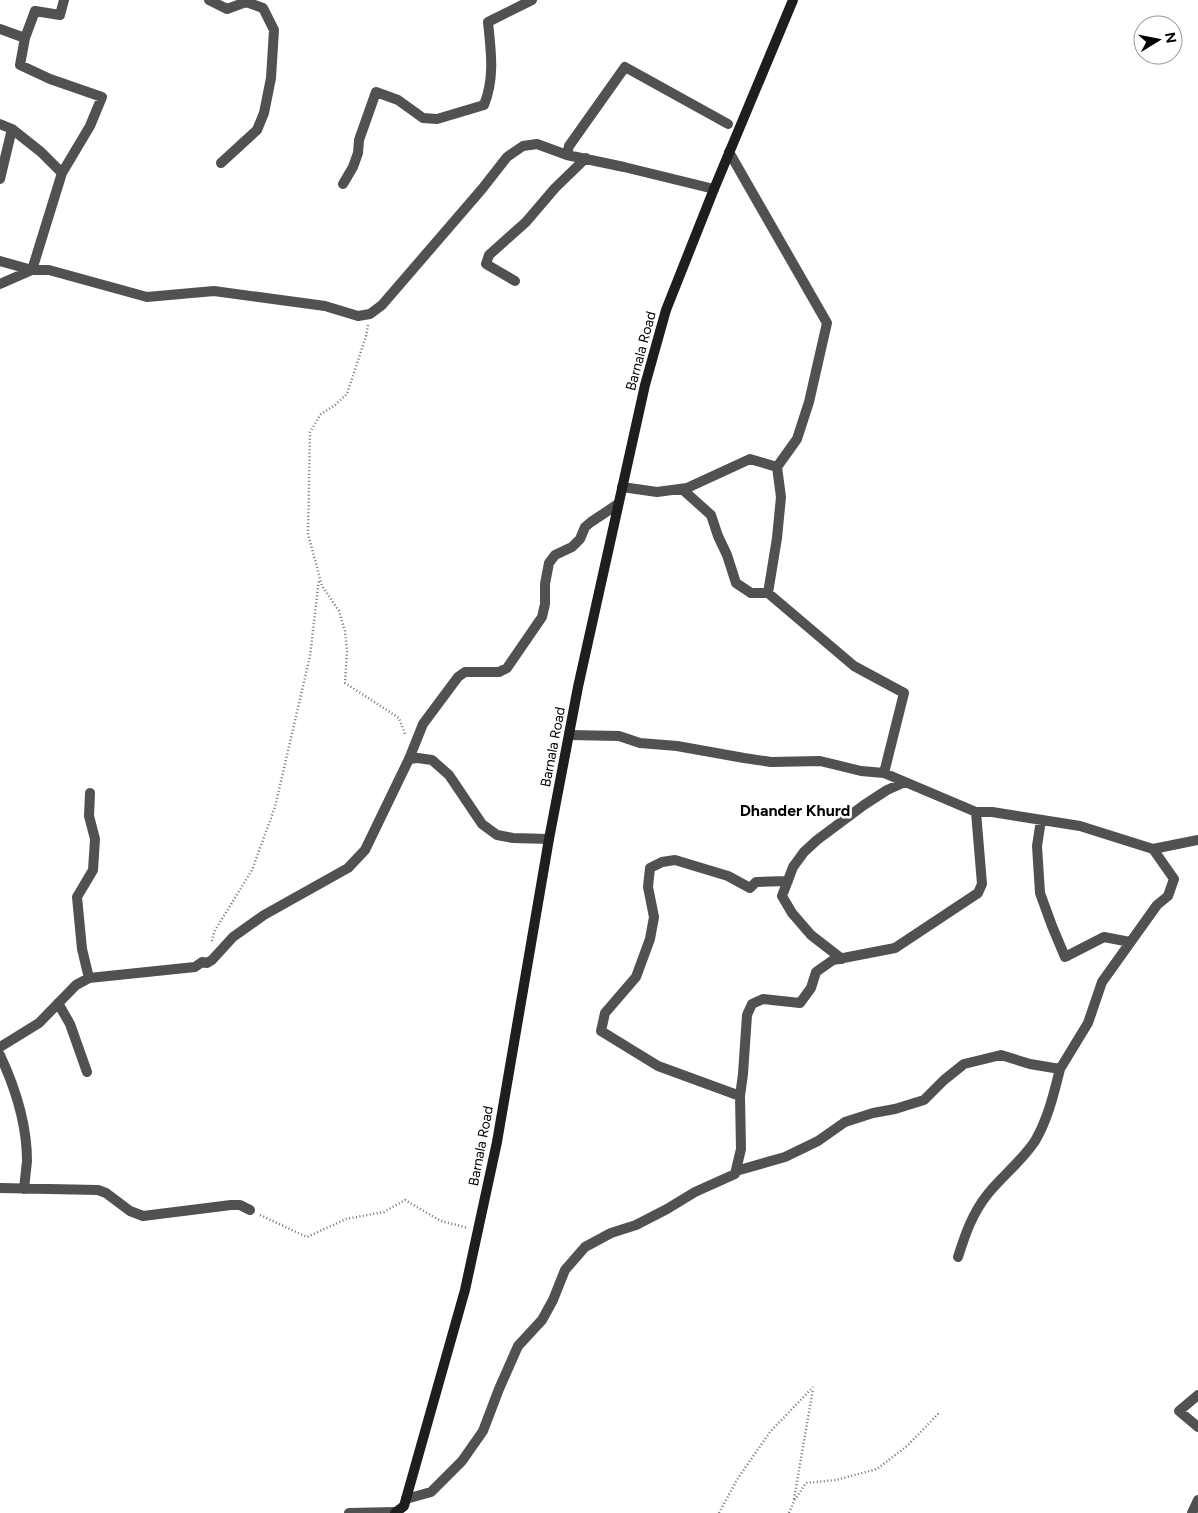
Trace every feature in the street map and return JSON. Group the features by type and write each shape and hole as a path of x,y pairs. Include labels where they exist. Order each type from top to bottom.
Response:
{"main road":[{"name":"Barnala Road","path":"395,1512 404,1506 465,1290 497,1142 549,839 569,735 645,385 666,310 729,152 793,0"}],"street":[{"path":"0,284 32,270 62,173 90,126 102,97 50,79 20,65 25,38 35,11 60,15 64,0"},
{"path":"209,0 227,9 246,2 263,8 274,30 272,78 258,130 221,163"},
{"path":"343,184 353,167 358,153 359,140 376,92 398,100 423,118 437,119 484,105 489,94 492,71 488,22 532,0"},
{"path":"0,29 25,38"},
{"path":"567,154 569,146 625,67 728,124"},
{"path":"0,124 12,129 41,152 62,173"},
{"path":"0,179 12,129"},
{"path":"0,261 32,270 49,270 147,297 214,291 325,306 358,316 370,314 382,305 417,266 507,157 524,146 537,144 567,154 624,166 714,189"},
{"path":"729,152 827,323 809,402 797,439 777,467 781,497 777,538 768,593"},
{"path":"515,281 486,264 489,255 520,228 555,188 586,158"},
{"path":"622,487 657,492 687,488 750,459 777,467"},
{"path":"682,489 710,515 736,582 752,593 768,593 854,666 904,693 884,773"},
{"path":"0,1047 39,1023 76,985 90,978 195,967 202,962 207,963 233,937 264,915 348,868 365,850 423,724 458,677 465,672 500,672 507,668 542,617 549,563 555,555 572,547 580,539 585,527 618,504"},
{"path":"569,735 619,736 640,743 677,746 771,762 820,761 884,773 976,812 992,812 1080,826 1153,849 1198,840"},
{"path":"408,759 432,760 444,770 482,824 497,835 513,838 549,839"},
{"path":"842,959 811,935 792,913 782,896 793,867 804,852 864,804 905,782"},
{"path":"90,793 89,816 95,839 93,870 77,897 82,949 90,978"},
{"path":"736,1172 741,1149 740,1096 747,1015 752,1004 763,999 800,1003 811,988 816,972 833,960 895,948 978,893 982,884 976,812"},
{"path":"1041,820 1037,846 1040,893 1065,957 1104,936 1130,942"},
{"path":"958,1257 975,1211 988,1194 1021,1159 1035,1141 1044,1124 1060,1069 1088,1023 1102,982 1157,905 1168,896 1174,878 1153,849"},
{"path":"740,1096 658,1066 601,1031 606,1013 636,977 650,939 654,918 648,887 650,868 662,862 675,860 728,876 750,888 756,882 788,881"},
{"path":"58,1003 70,1024 87,1072"},
{"path":"406,1499 431,1492 462,1461 483,1431 498,1389 518,1346 542,1320 553,1300 565,1270 586,1247 610,1233 636,1225 695,1192 736,1172 785,1157 818,1141 845,1122 924,1100 964,1064 1001,1055 1030,1064 1060,1069"},
{"path":"0,1056 11,1077 22,1117 27,1160 24,1189"},
{"path":"0,1188 98,1190 106,1193 130,1211 144,1216 231,1205 240,1205 250,1210"},
{"path":"1198,1395 1180,1411 1198,1427"},
{"path":"1192,1513 1198,1500"},
{"path":"349,1513 395,1512"}],"path":[{"path":"370,314 366,336 347,394 321,414 310,432 308,534 322,586 339,611 345,631 347,652 345,683 399,718 405,732 405,750 408,759"},
{"path":"207,963 214,932 252,870 275,807 310,656 319,575"},
{"path":"250,1210 307,1237 346,1219 384,1212 405,1200 441,1221 478,1230"},
{"path":"719,1513 738,1478 770,1432 813,1387 794,1501"},
{"path":"789,1513 794,1501 806,1483 836,1480 876,1469 907,1446 939,1413"}],"district":[{"name":"Dhander Khurd","path":"795,810"}]}
